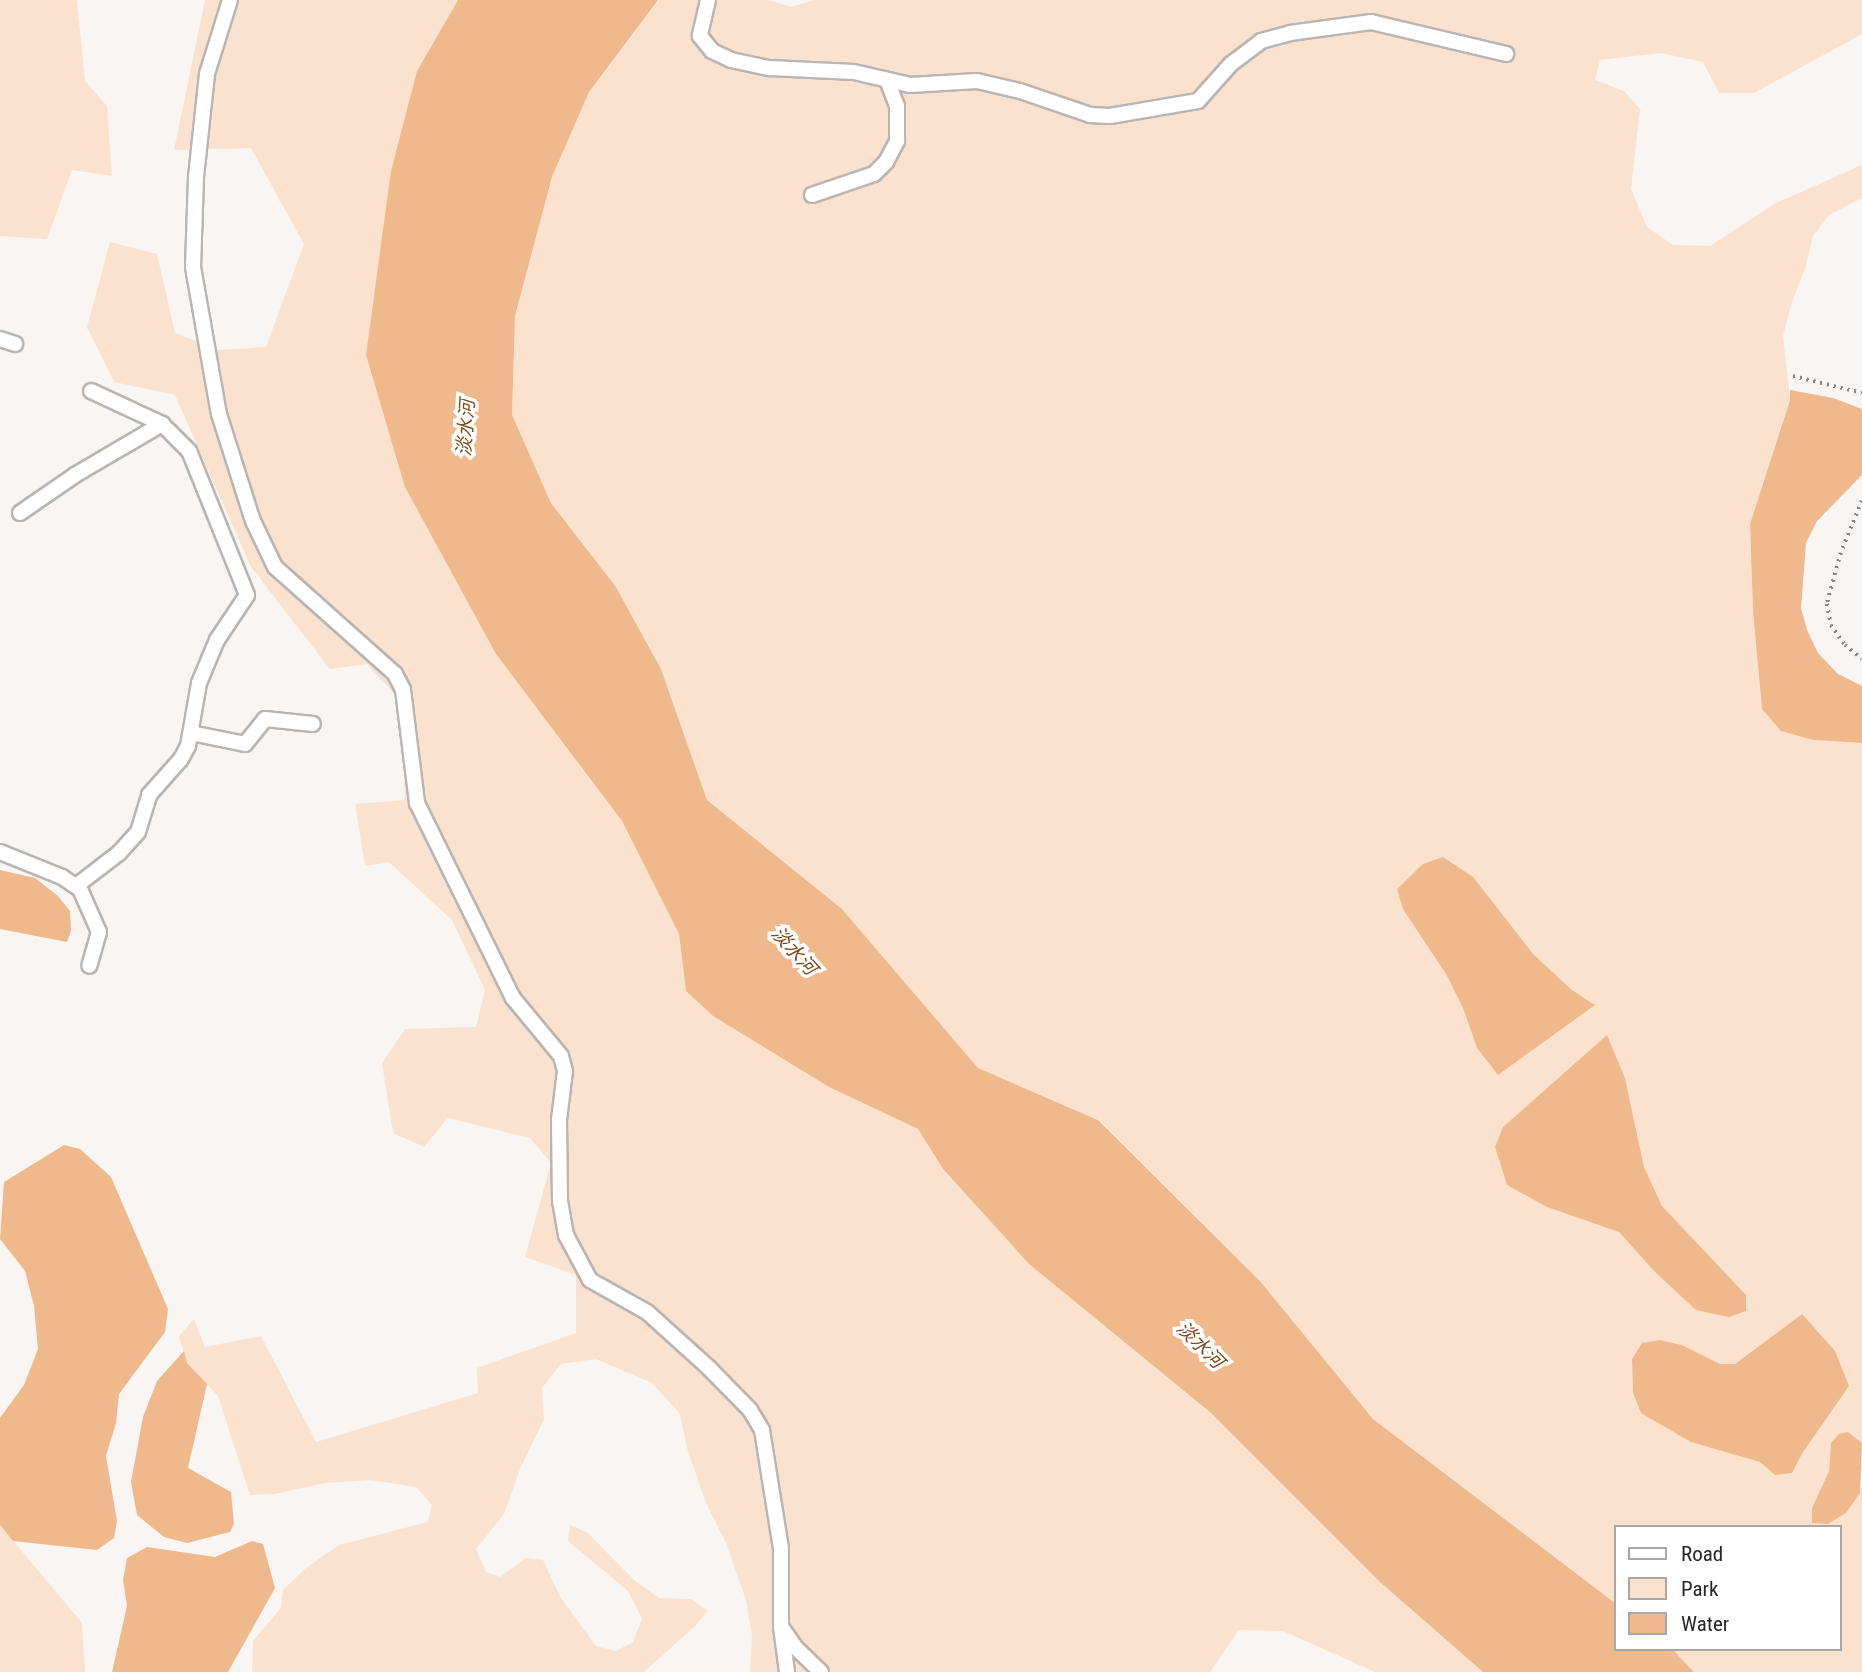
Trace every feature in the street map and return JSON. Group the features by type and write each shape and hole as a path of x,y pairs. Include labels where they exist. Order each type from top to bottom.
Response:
{"street":[{"path":"230,0 207,74 196,177 193,267 219,414 253,521 275,567 395,674 403,691 417,803 513,998 561,1056 565,1071 559,1120 561,1201 566,1235 590,1280 647,1312 709,1368 750,1410 762,1430 781,1549 782,1627 787,1672"},
{"path":"708,0 700,36 712,51 731,60 770,68 854,72 910,85 977,81 1020,91 1090,115 1110,117 1198,100 1231,64 1261,41 1290,33 1371,22 1506,54"},
{"path":"812,195 874,174 886,162 897,141 897,106 887,80"},
{"path":"0,339 15,344"},
{"path":"76,886 119,853 138,832 149,795 181,759 191,733 198,683 217,640 247,594 189,451 162,425 91,391"},
{"path":"20,513 75,475 162,425"},
{"path":"191,733 245,744 265,719 313,724"},
{"path":"0,852 62,877 76,886 89,904 99,932 89,966"},
{"path":"782,1627 796,1648 821,1672"}],"path":[{"path":"1793,376 1862,393"},
{"path":"1862,501 1841,553 1827,604 1831,625 1845,645 1862,659"}],"green space":[{"path":"0,0 77,0 85,81 107,106 112,176 72,170 47,239 0,236"},
{"path":"205,0 458,0 417,71 496,654 622,821 679,934 686,991 713,1016 829,1087 918,1129 943,1169 1029,1264 1211,1413 1380,1582 1483,1672 1375,1672 1283,1631 1239,1630 1210,1672 750,1672 752,1636 746,1600 726,1543 706,1503 687,1448 680,1414 652,1383 596,1359 561,1364 542,1388 544,1419 520,1469 504,1514 476,1549 486,1572 500,1577 526,1558 543,1560 561,1598 596,1646 616,1651 633,1642 642,1619 628,1591 568,1541 570,1525 588,1533 635,1581 659,1598 691,1599 708,1611 695,1626 644,1672 252,1672 253,1641 281,1608 283,1590 306,1568 339,1545 428,1522 432,1505 416,1487 371,1480 325,1483 275,1494 250,1495 218,1396 187,1363 179,1336 194,1319 205,1347 261,1336 316,1442 478,1393 477,1368 576,1333 576,1275 525,1257 551,1163 530,1138 448,1118 424,1147 393,1133 382,1063 405,1029 476,1027 485,990 452,920 389,862 365,866 355,804 405,800 400,700 367,664 330,669 251,567 175,395 114,382 87,327 110,242 157,254 175,333 219,350 266,347 304,244 251,148 174,150"},
{"path":"658,0 768,0 791,7 814,0 1862,0 1862,34 1754,93 1719,93 1703,62 1661,53 1600,60 1595,80 1624,91 1640,109 1631,189 1647,227 1673,245 1710,246 1774,204 1862,165 1862,198 1829,215 1813,236 1805,269 1792,302 1783,336 1790,399 1750,524 1753,611 1762,709 1814,740 1862,743 1862,1443 1847,1432 1831,1443 1829,1471 1812,1508 1812,1522 1828,1524 1845,1513 1860,1493 1862,1485 1862,1672 1694,1672 1674,1651 1841,1651 1841,1525 1614,1525 1614,1602 1373,1419 1260,1281 1099,1120 978,1068 842,909 707,800 661,669 616,587 551,503 512,416 515,316 552,177 589,92","holes":["1506,920 1534,955 1572,990 1594,1004 1477,1048 1463,1008 1446,974","1625,1078 1644,1167 1662,1206 1746,1295 1654,1271 1619,1232","1802,1314 1803,1452 1792,1473 1775,1475 1760,1462 1735,1452 1633,1393 1632,1359 1642,1344 1660,1340 1682,1345 1720,1364 1735,1364"]},
{"path":"0,1525 82,1623 85,1672 0,1672"}],"water":[{"name":"淡水河","path":"458,0 658,0 589,92 552,177 515,316 512,415 551,503 616,587 661,669 707,800 842,909 978,1068 1098,1120 1260,1281 1373,1419 1614,1602 1614,1651 1674,1651 1694,1672 1483,1672 1380,1582 1211,1413 1029,1264 943,1169 918,1129 829,1087 713,1016 686,991 679,934 622,821 496,654 405,487 366,355 391,171 417,71"},
{"path":"1790,390 1833,398 1862,409 1862,475 1817,521 1806,543 1801,608 1807,630 1818,653 1838,674 1862,686 1862,743 1814,740 1781,731 1762,709 1753,611 1750,524 1790,400"},
{"path":"1443,857 1473,877 1534,955 1572,990 1595,1005 1498,1075 1477,1048 1463,1008 1446,974 1403,909 1397,889 1423,864"},
{"path":"0,870 35,878 58,896 70,911 71,931 67,942 0,929"},
{"path":"1607,1035 1625,1078 1644,1167 1662,1206 1746,1295 1746,1311 1729,1317 1696,1310 1654,1271 1619,1232 1547,1207 1507,1185 1495,1147 1503,1127"},
{"path":"64,1145 80,1149 111,1177 168,1309 165,1332 119,1394 116,1423 106,1456 117,1521 114,1538 97,1550 13,1541 0,1525 0,1418 24,1385 38,1349 34,1306 25,1271 0,1239 4,1182"},
{"path":"1802,1314 1835,1351 1849,1386 1803,1452 1792,1473 1775,1475 1760,1462 1691,1442 1641,1413 1633,1393 1632,1359 1642,1343 1660,1340 1682,1345 1720,1364 1735,1364"},
{"path":"184,1351 187,1363 207,1384 188,1468 231,1492 234,1524 230,1532 187,1543 164,1537 137,1515 131,1482 143,1417 157,1381"},
{"path":"1848,1432 1862,1443 1860,1493 1846,1513 1828,1524 1812,1523 1812,1508 1829,1471 1831,1443 1839,1434"},
{"path":"252,1541 263,1544 275,1588 228,1672 112,1672 127,1606 123,1580 127,1558 147,1547 215,1557"}]}
